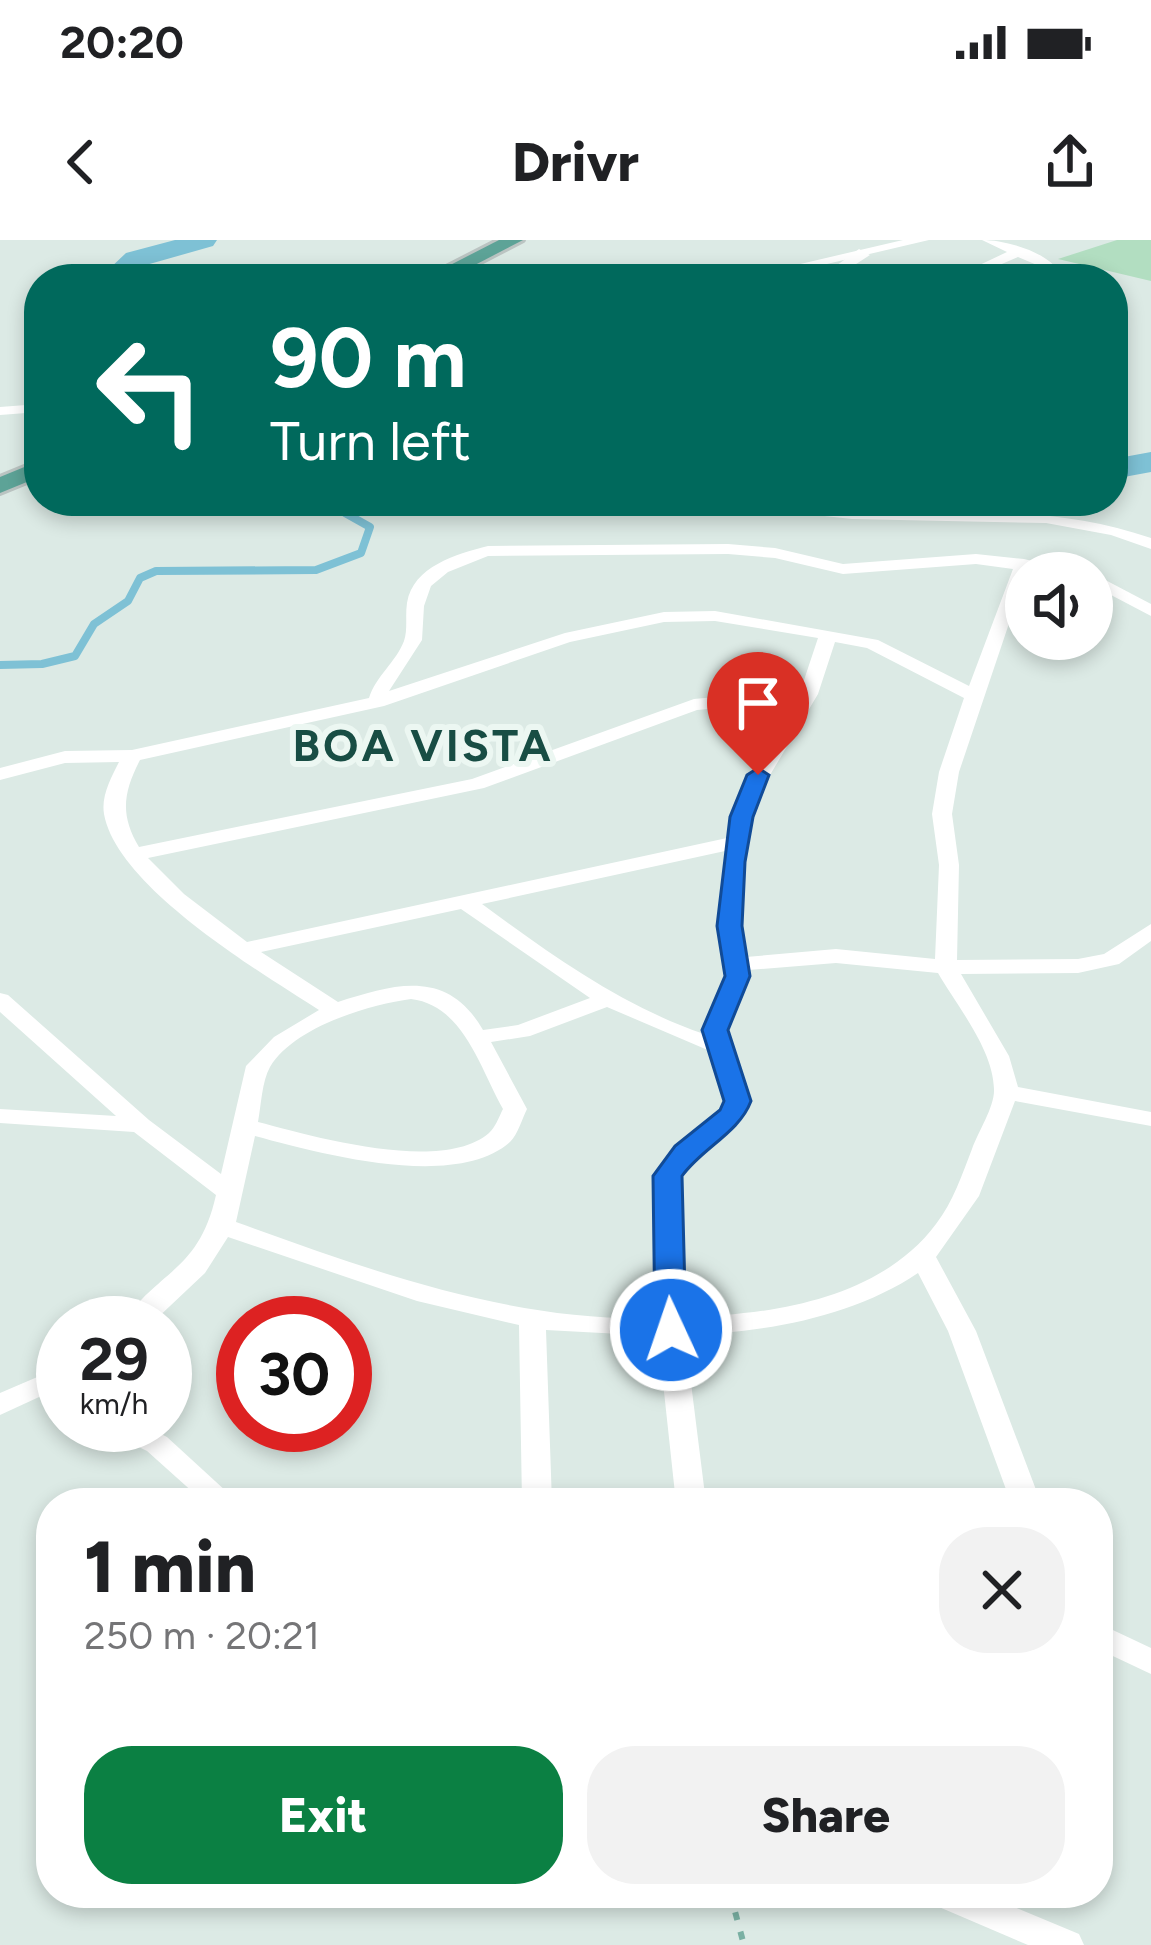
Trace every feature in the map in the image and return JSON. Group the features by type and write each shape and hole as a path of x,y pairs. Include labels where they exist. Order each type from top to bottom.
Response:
{"main road":[{"path":"464,264 514,240"}],"street":[{"path":"824,264 922,240"},
{"path":"988,240 1035,264"},
{"path":"991,264 1019,252"},
{"path":"814,264 862,254"},
{"path":"856,264 862,254"},
{"path":"1052,516 1091,523 1151,544"},
{"path":"377,702 382,678 414,638 416,597 424,584 460,559 488,551 728,549 852,569 962,559 1005,562"},
{"path":"1113,589 1151,610"},
{"path":"222,1226 380,1285 532,1320 671,1330 747,1321 839,1302 896,1276 923,1256 943,1235 977,1179 994,1118 1007,1092 997,1056 946,967 949,865 943,794 1005,614"},
{"path":"0,774 65,757 132,757 377,702 565,638 664,617 715,616 888,650 974,696"},
{"path":"689,1488 671,1330 668,1176 685,1152 733,1114 738,1101 715,1030 738,976 729,926 736,842 758,775 809,694 828,635"},
{"path":"135,854 477,784 694,705 809,694"},
{"path":"132,757 119,781 114,808 135,854 170,892 242,950 335,1010"},
{"path":"242,950 736,842"},
{"path":"466,902 606,1000 658,1027 718,1046"},
{"path":"738,964 836,956 946,967 1094,964 1117,956 1151,931"},
{"path":"165,1296 196,1267 222,1226 258,1066 282,1042 335,1010 389,992 427,991 454,1006 480,1037 487,1064 514,1116 498,1139 471,1150 388,1157 323,1147 246,1126"},
{"path":"0,1000 140,1125 229,1192"},
{"path":"480,1037 522,1031 606,1000"},
{"path":"1007,1092 1151,1119"},
{"path":"0,1116 140,1125"},
{"path":"923,1256 962,1331 1020,1488"},
{"path":"532,1320 537,1488"},
{"path":"0,1405 36,1393"},
{"path":"166,1452 207,1488"},
{"path":"1113,1643 1151,1662"},
{"path":"979,1908 1066,1945"}],"path":[{"path":"734,1908 744,1945"}],"green space":[{"path":"1117,240 1151,240 1151,281 1128,276 1128,264 1058,259"}],"waterway":[{"path":"130,264 204,240"},
{"path":"1128,466 1151,462"},
{"path":"0,665 42,664 75,656 94,624 128,601 140,578 156,571 316,570 361,553 370,527 350,516"}],"district":[{"name":"BOA VISTA","path":"423,745"}],"route":[{"path":"671,1330 668,1176 685,1152 733,1114 738,1101 715,1030 738,976 729,926 730,898 742,817 758,775"}]}
